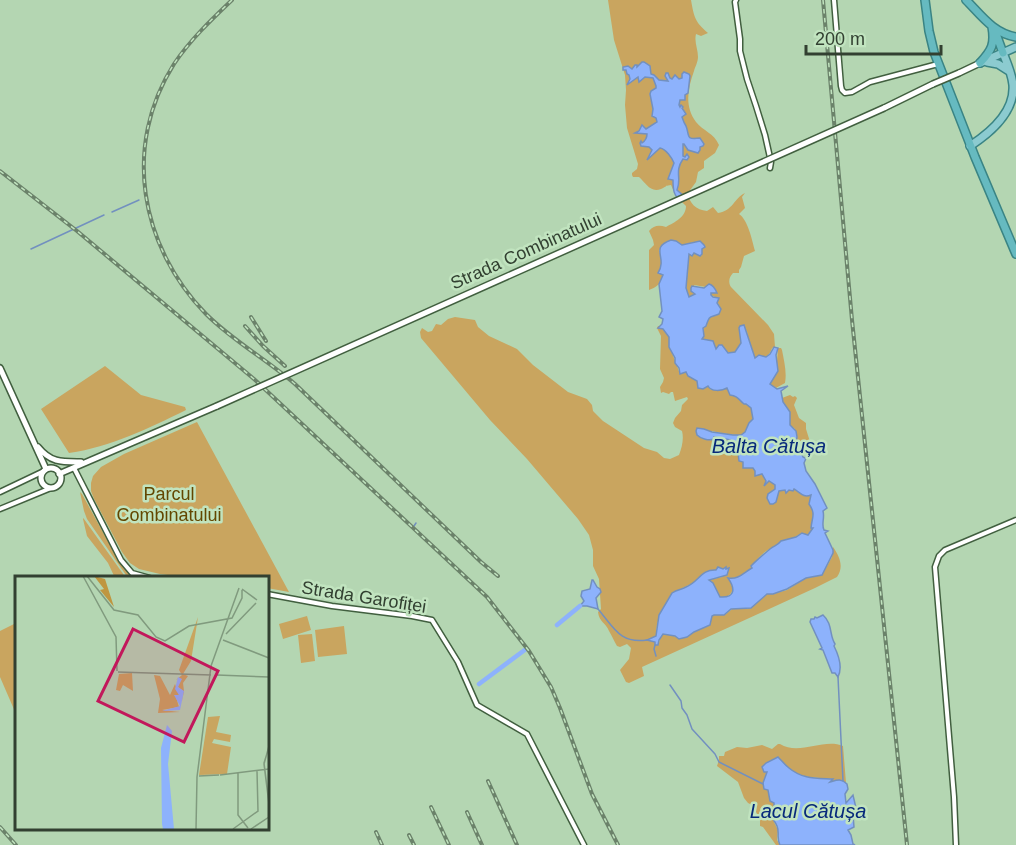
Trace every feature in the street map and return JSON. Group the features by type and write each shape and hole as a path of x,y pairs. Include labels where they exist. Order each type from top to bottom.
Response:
{"highway":[{"path":"927,0 926,11 931,41 938,64 1016,254"},
{"path":"966,0 992,27 1016,37"},
{"path":"992,27 1003,53"},
{"path":"980,63 990,52 993,44 992,27"}],"main road":[{"name":"Strada Combinatului","path":"980,63 1016,47"},
{"path":"970,146 990,132 1009,105 1013,91 1003,53"},
{"path":"980,63 993,62 1006,68 1010,73"}],"street":[{"path":"736,0 740,51 765,135 771,162 770,168"},
{"path":"834,0 841,86 845,93 852,92 870,82 938,64"},
{"name":"Strada Combinatului","path":"59,474 884,108 980,63"},
{"path":"0,368 45,470"},
{"path":"31,437 50,458 60,461 86,462"},
{"path":"73,467 121,560 132,573 143,576"},
{"path":"0,492 45,470 55,469 59,474 60,482 56,486 0,509"},
{"path":"45,470 41,476 42,482 51,488"},
{"path":"956,845 936,561 945,550 1016,520"},
{"name":"Strada Garofiței","path":"268,594 432,620 458,662 477,705 527,734 584,845"}],"green space":[{"path":"608,0 691,0 696,19 708,33 701,36 696,34 698,59 688,97 692,116 719,145 715,153 704,161 704,168 698,172 696,182 688,193 696,208 707,211 713,207 718,213 727,210 745,193 742,197 745,208 739,214 747,225 755,251 744,256 739,273 733,273 729,283 774,334 775,347 766,356 755,358 747,331 740,326 741,343 735,352 722,351 702,339 703,328 709,319 717,315 721,309 715,297 711,295 711,293 716,293 706,287 694,285 696,294 688,297 686,288 689,254 702,255 702,249 705,247 700,241 659,250 663,278 658,285 649,290 649,250 654,245 649,231 659,226 666,227 676,221 686,210 686,206 676,196 671,185 654,190 639,177 632,175 638,164 627,128 625,75 614,40"},
{"path":"455,317 475,320 478,327 489,336 517,349 533,365 568,392 587,399 593,411 603,421 644,448 670,459 679,455 681,449 682,431 673,423 682,405 688,399 687,397 675,401 673,392 661,393 660,387 664,378 660,369 661,336 657,328 660,326 658,328 663,329 669,337 669,345 680,374 686,371 697,381 698,388 708,386 711,390 723,390 727,388 752,408 753,419 741,435 701,430 696,431 697,435 703,439 712,440 713,437 730,440 731,447 738,453 739,460 743,462 743,468 753,468 762,474 766,481 775,485 775,489 768,494 768,502 776,499 777,493 782,490 793,488 799,493 812,494 809,504 813,513 811,527 813,527 810,533 806,535 802,533 767,550 751,566 753,568 739,576 729,578 733,589 727,596 720,597 709,580 722,577 729,569 702,574 693,583 672,593 657,624 656,636 649,640 659,643 661,636 666,634 679,639 710,625 714,615 726,614 732,609 747,609 767,594 787,590 806,578 822,575 832,557 833,547 840,562 837,577 642,667 644,676 629,683 626,682 620,670 629,659 631,648 627,644 617,646 599,615 598,612 601,609 599,579 593,566 593,550 589,535 527,459 490,420 421,338 422,328 428,332 432,331 436,324 441,325"},
{"path":"778,348 782,350 786,379 785,383 776,388 770,384 777,361"},
{"path":"105,366 141,395 185,407 186,410 115,442 69,453 41,409"},
{"path":"790,395 797,398 794,405 799,418 806,423 811,445 809,451 801,452 796,442 795,429 790,425 782,398"},
{"name":"Parcul Combinatului","path":"197,422 289,592 268,588 268,576 176,576 139,569 130,563 91,491 93,476 101,467 124,454"},
{"path":"80,492 117,558 130,576 127,576 87,519"},
{"path":"83,519 125,576 114,576 108,563 87,536"},
{"path":"307,616 311,630 283,639 279,624"},
{"path":"15,624 15,712 0,677 0,631"},
{"path":"344,626 347,654 318,657 315,630"},
{"path":"312,634 315,661 301,663 298,635"},
{"path":"778,744 795,748 827,744 843,746 846,783 839,780 829,783 832,779 799,774 788,768 778,757 766,763 765,786 770,801 774,803 774,822 778,830 777,840 780,845 776,845 760,826 760,819 752,805 744,798 738,782 717,766 719,756 724,756 725,752 737,747 762,745 772,749"}],"water":[{"path":"642,62 650,66 651,74 659,80 668,81 666,73 672,79 675,75 679,79 682,78 684,72 690,76 688,93 685,95 685,100 680,100 679,105 683,107 686,114 682,117 690,138 700,138 704,144 698,153 688,150 683,144 683,156 687,154 689,157 687,160 683,159 680,164 677,190 685,197 683,201 675,195 673,180 668,179 674,163 670,156 660,148 647,160 652,150 641,146 640,143 645,140 647,134 635,133 642,125 646,129 657,122 652,116 650,94 656,88 653,78 645,77 639,82 638,77 627,85 629,75 626,70 623,70 623,67 628,66 632,69"},
{"name":"Balta Cătușa","path":"671,240 682,245 700,241 705,247 700,256 694,253 692,256 689,254 686,288 689,297 695,294 691,291 692,286 704,288 709,284 712,285 717,293 711,293 711,295 719,298 717,303 721,309 719,314 709,318 703,328 702,339 713,341 716,349 722,345 728,353 735,352 741,343 739,328 744,325 755,358 759,355 766,357 774,347 778,348 776,355 778,371 770,384 777,389 788,386 781,391 783,402 790,412 790,425 796,431 796,442 803,457 807,456 804,463 806,471 827,508 823,511 823,525 824,530 828,531 825,533 833,553 822,575 806,578 787,589 767,594 751,608 731,609 724,615 714,615 710,625 687,637 679,639 663,634 658,645 655,645 655,642 647,640 656,636 659,615 672,593 690,585 711,570 726,567 726,569 729,568 727,575 709,580 720,597 729,596 733,589 728,578 738,577 752,568 751,566 781,541 802,533 808,535 813,528 811,528 813,513 809,504 811,495 804,495 794,489 786,493 785,490 779,491 776,502 770,504 768,494 775,489 775,485 769,481 764,486 766,481 762,474 755,476 753,468 743,468 743,462 739,461 738,453 731,447 730,440 714,437 714,439 707,440 697,435 697,428 741,435 753,419 751,408 730,395 727,388 717,390 708,386 703,389 698,388 697,381 688,376 686,372 680,374 669,347 669,337 663,329 658,328 663,319 659,317 662,311 659,284 663,275 658,273 661,267 660,250 661,246"},
{"path":"592,580 601,592 596,598 598,609 580,606 584,601 581,596 582,591 590,589"},
{"path":"823,615 830,626 840,662 838,677 832,673 810,622 811,619"},
{"name":"Lacul Cătușa","path":"778,757 799,774 833,779 830,782 841,780 847,784 846,803 853,795 856,808 853,815 854,827 848,830 855,845 780,845 778,829 771,814 774,803 770,801 768,790 764,789 763,783 767,772 764,772 762,767"}],"waterway":[{"path":"112,212 139,200"},
{"path":"31,249 104,215"},
{"path":"557,625 580,606"},
{"path":"598,609 613,628 624,637 630,640 647,640"},
{"path":"655,645 656,656"},
{"path":"479,684 526,649"},
{"path":"838,677 843,781"},
{"path":"670,685 681,701 692,729 715,754 719,762 763,784"}],"railway":[{"path":"232,0 194,38 174,64 158,95 148,128 144,161 146,194 153,227 166,258 184,287 206,314 227,333 295,384 498,576"},
{"path":"823,0 852,320 907,845"},
{"path":"0,171 77,231 254,379 487,597 529,651 551,687 592,794 618,845"},
{"path":"251,317 266,341"},
{"path":"245,326 285,366"},
{"path":"488,781 517,845"},
{"path":"431,807 449,845"},
{"path":"467,812 482,845"},
{"path":"0,827 16,845"},
{"path":"376,832 382,845"},
{"path":"409,835 414,845"}]}
